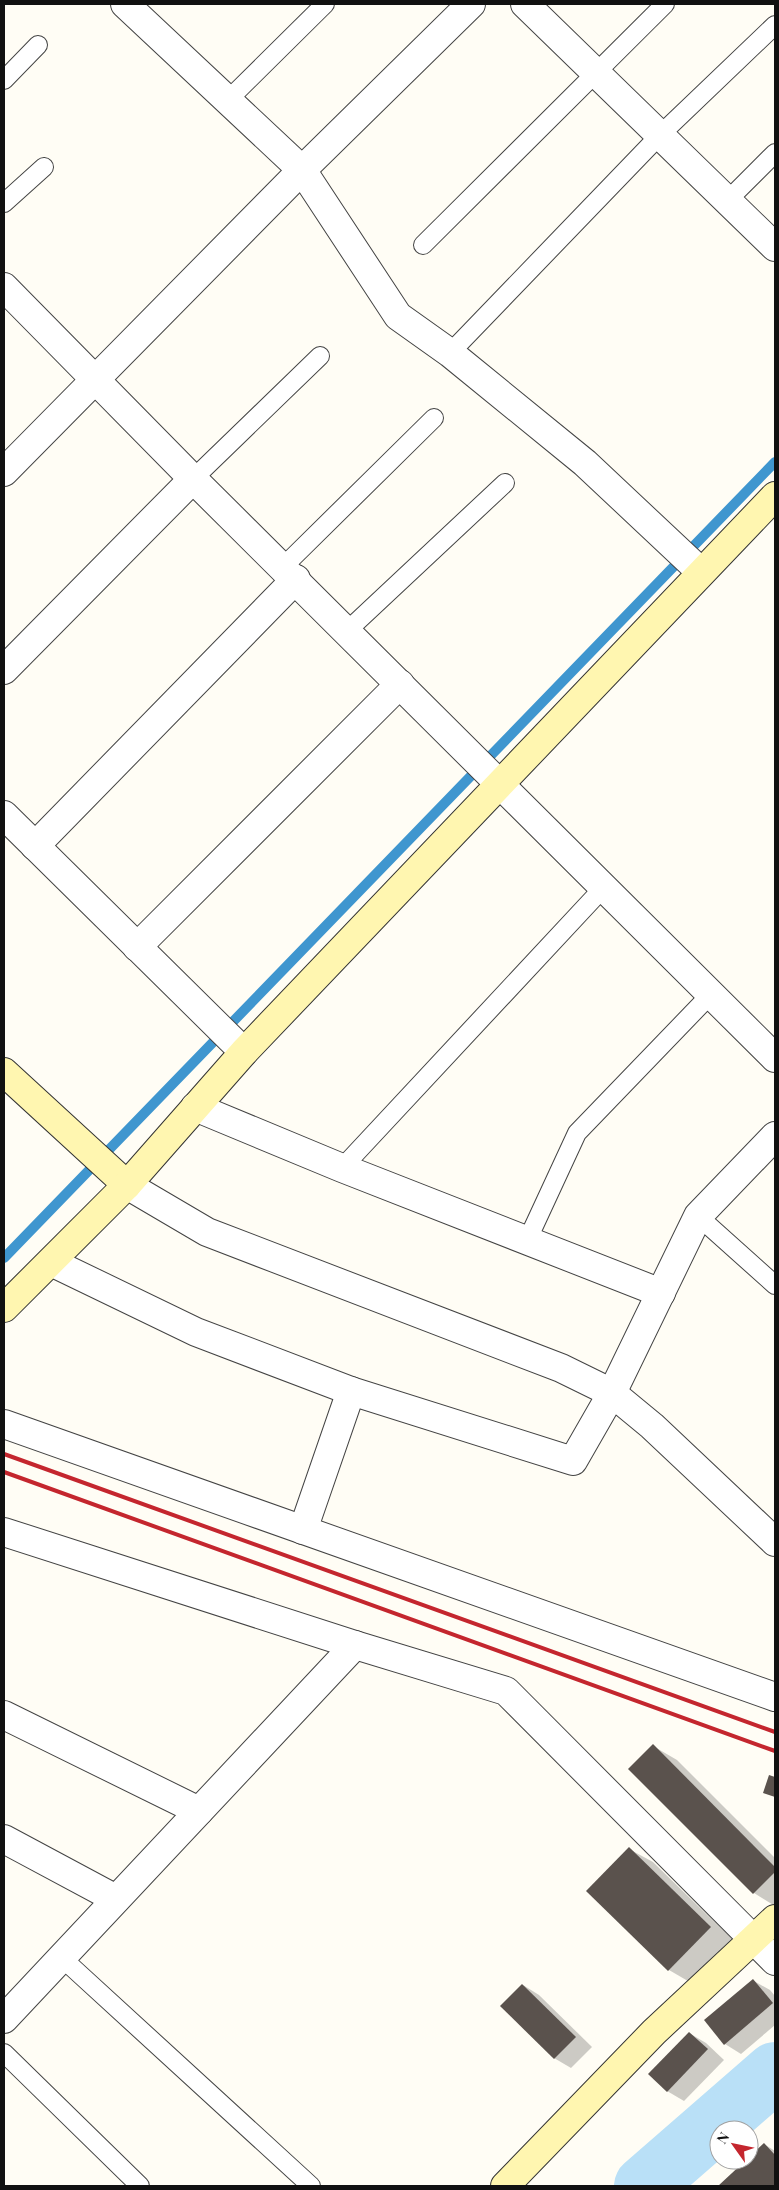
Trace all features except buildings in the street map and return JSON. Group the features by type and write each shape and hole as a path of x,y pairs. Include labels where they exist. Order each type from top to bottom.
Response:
{"street":[{"path":"125,4 302,170 398,316 450,353 584,463 701,572"},
{"path":"4,472 302,170 471,4"},
{"path":"531,6 775,247"},
{"path":"4,286 194,479 775,1058"},
{"path":"4,670 194,479"},
{"path":"4,1308 127,1184 244,1052 775,496"},
{"path":"35,846 290,573"},
{"path":"137,947 400,684"},
{"path":"4,815 244,1052"},
{"path":"5,1077 127,1184 207,1232 561,1368 612,1393 652,1426 775,1542"},
{"path":"195,1107 342,1168 661,1293"},
{"path":"51,1262 196,1332 351,1391 573,1461 612,1393 698,1216 775,1136"},
{"path":"303,1530 351,1391"},
{"path":"4,1424 775,1697"},
{"path":"4,1532 355,1645 506,1691 775,1961"},
{"path":"4,2019 355,1645"},
{"path":"4,1715 199,1811"},
{"path":"4,1839 116,1899"},
{"path":"505,2186 654,2032 775,1919"}],"lane":[{"path":"228,100 325,4"},
{"path":"423,245 665,4"},
{"path":"450,353 660,135 775,25"},
{"path":"4,80 38,45"},
{"path":"727,201 775,153"},
{"path":"4,203 44,167"},
{"path":"194,479 320,356"},
{"path":"290,573 434,418"},
{"path":"347,631 504,482"},
{"path":"342,1168 604,887"},
{"path":"527,1241 577,1133 711,994"},
{"path":"698,1216 775,1285"},
{"path":"61,1957 311,2186"},
{"path":"4,2053 140,2186"}],"waterway":[{"path":"4,1258 775,462"},
{"path":"644,2186 775,2072"}],"railway":[{"path":"4,1454 775,1732"},
{"path":"4,1472 775,1751"}]}
